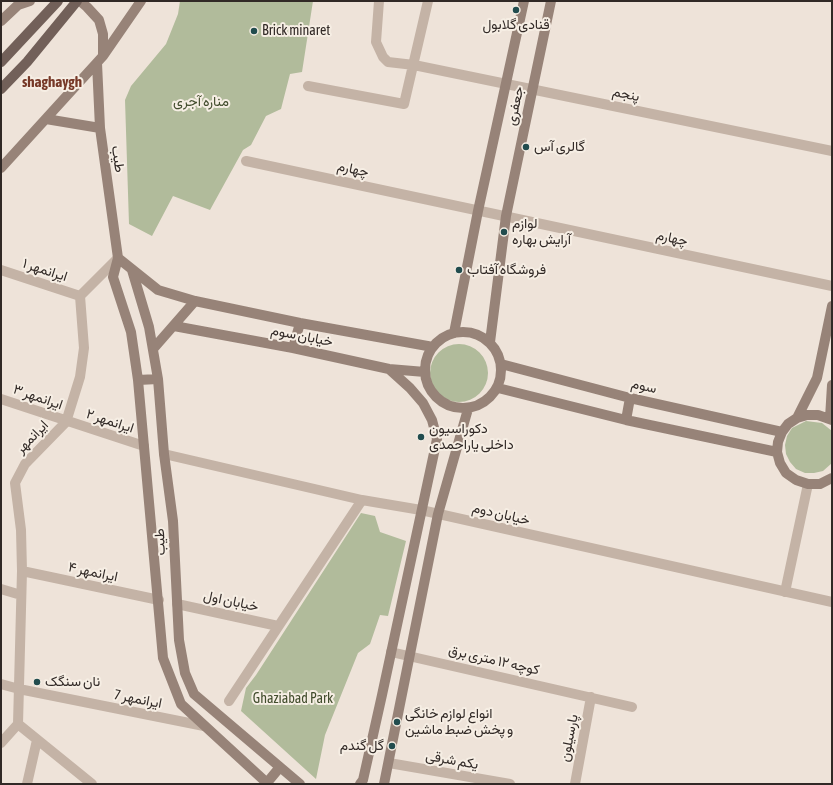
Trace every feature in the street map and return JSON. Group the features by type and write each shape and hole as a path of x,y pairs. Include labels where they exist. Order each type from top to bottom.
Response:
{"main road":[{"path":"1,21 18,5 30,1"},
{"path":"1,62 58,1"},
{"path":"1,89 27,62 78,1"},
{"name":"طیب","path":"78,1 87,7 99,20 103,44 100,59 100,128 118,258 113,277 131,332 138,380 159,600 163,658 181,704 266,783"},
{"path":"1,168 100,59 141,1"},
{"name":"جعفری","path":"454,333 478,211 524,1"},
{"name":"جعفری","path":"490,342 506,216 551,1"},
{"path":"46,120 100,128"},
{"path":"118,258 132,270"},
{"name":"طیب","path":"132,270 154,349 158,379 164,454 173,522 179,640 185,673 194,694 300,784"},
{"name":"خیابان سوم","path":"132,270 158,290 195,301 300,323 432,347"},
{"path":"154,349 195,301"},
{"path":"797,418 817,378 832,306"},
{"path":"293,348 300,323"},
{"name":"خیابان سوم","path":"174,326 293,348 389,369 425,372"},
{"path":"467,332 479,335 490,342 498,352 501,364 501,376 498,388 490,398 480,405 468,409 455,408 439,399 427,384 425,372 426,359 432,347 442,338 454,333 467,332"},
{"name":"سوم","path":"501,364 630,398 782,432"},
{"path":"360,784 363,780 437,439 432,420 423,403 410,388 389,369"},
{"path":"138,380 158,379"},
{"path":"832,385 831,419 818,414 807,414 797,418 788,424 782,432 778,442 777,452 780,463 786,473 796,480 808,484 820,484 832,478"},
{"path":"498,388 626,420 777,452"},
{"path":"626,420 630,398"},
{"path":"384,784 438,514 468,409"},
{"path":"266,783 280,767"}],"street":[{"name":"پنجم","path":"379,1 376,42 379,50 388,62 414,65 832,151"},
{"path":"308,86 404,104 428,1"},
{"name":"چهارم","path":"246,161 832,286"},
{"path":"80,296 118,258"},
{"name":"ایرانمهر ۱","path":"1,270 80,296"},
{"name":"ایرانمهر","path":"18,724 22,571 21,530 15,483 25,464 66,422 80,377 84,348 80,296"},
{"name":"ایرانمهر ۳","path":"1,399 66,422"},
{"name":"ایرانمهر ۲","path":"66,422 144,446"},
{"name":"خیابان دوم","path":"164,454 362,500 421,510 832,602"},
{"path":"785,592 808,484"},
{"path":"229,701 362,500"},
{"name":"ایرانمهر ۴","path":"22,571 159,600"},
{"path":"1,590 21,595"},
{"name":"خیابان اول","path":"177,604 278,626"},
{"name":"کوچه ۱۲ متری برق","path":"391,652 632,707"},
{"name":"ایرانمهر 7","path":"1,684 19,689 204,726"},
{"name":"پارسیلون","path":"575,784 591,697"},
{"path":"1,743 18,724 92,784"},
{"path":"27,784 37,740"},
{"name":"یکم شرقی","path":"389,763 510,784"}],"green space":[{"name":"مناره آجری","path":"180,1 313,1 302,72 290,74 281,109 266,116 251,145 243,150 210,210 173,196 152,236 129,224 125,100 131,86 166,44 178,14"},
{"path":"459,344 470,346 483,357 486,362 488,373 486,384 475,397 470,400 459,402 448,400 435,389 432,384 430,373 432,362 443,349 448,346"},
{"path":"806,421 822,423 832,431 832,463 823,471 805,473 796,469 786,454 785,445 787,436 792,428"},
{"name":"Ghaziabad Park","path":"361,513 375,516 380,532 406,541 388,616 380,615 370,644 358,653 325,735 316,779 241,711 246,688 256,675"}],"place":[{"name":"قنادی گلابول","path":"516,10"},
{"name":"Brick minaret","path":"254,31"},
{"name":"گالری آس","path":"526,147"},
{"name":"لوازم آرایش بهاره","path":"504,232"},
{"name":"فروشگاه آفتاب","path":"459,270"},
{"name":"دکوراسیون داخلی یاراحمدی","path":"421,437"},
{"name":"نان سنگک","path":"37,682"},
{"name":"انواع لوازم خانگی و پخش ضبط ماشین","path":"397,722"},
{"name":"گل گندم","path":"392,746"}],"district":[{"name":"shaghaygh","path":"52,82"}]}
